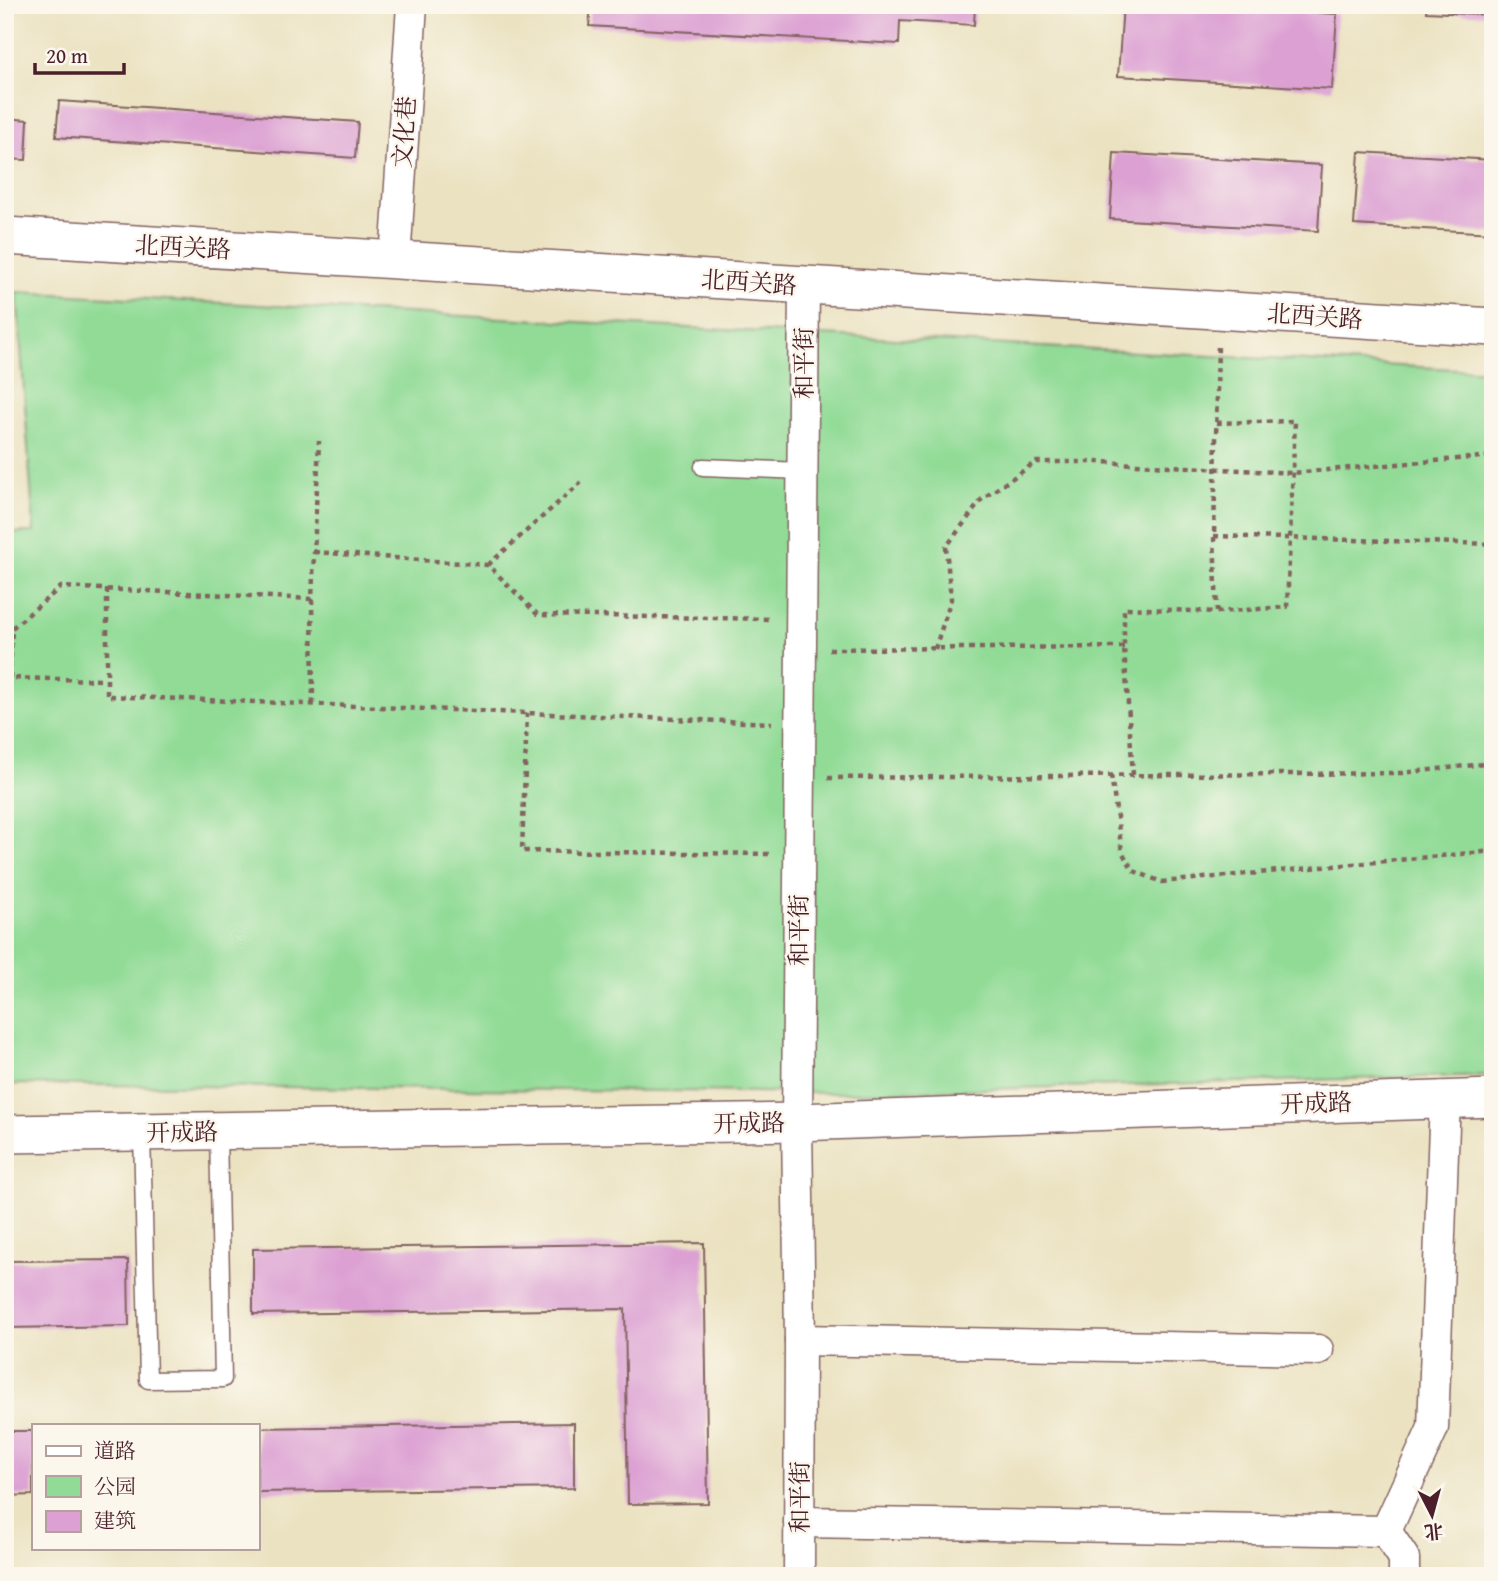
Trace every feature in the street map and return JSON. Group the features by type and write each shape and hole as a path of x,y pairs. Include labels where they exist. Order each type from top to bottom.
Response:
{"street":[{"name":"文化巷","path":"395,260 412,5"},
{"name":"北西关路","path":"5,236 1493,327"},
{"name":"和平街","path":"799,1576 800,1340 796,1122 804,285"},
{"path":"1386,1531 1433,1428 1445,1098"},
{"name":"开成路","path":"5,1134 796,1122 1493,1098"},
{"path":"800,1340 1318,1350"},
{"path":"799,1522 1386,1531"},
{"path":"1386,1531 1404,1558 1404,1576"}],"lane":[{"path":"703,467 802,471"},
{"path":"142,1132 148,1380 160,1380 223,1379 218,1131"}],"path":[{"path":"1217,612 1214,537 1218,310"},
{"path":"1133,775 1124,608 1217,612 1287,607 1294,421 1216,423"},
{"path":"313,704 314,552 319,441"},
{"path":"935,649 951,599 946,547 982,499 1036,462 1101,462 1292,473 1493,456"},
{"path":"488,565 585,479"},
{"path":"1214,537 1493,544"},
{"path":"314,552 488,565 538,615 801,635 935,649 1124,647"},
{"path":"105,680 8,678 12,628 61,587 313,599"},
{"path":"107,589 107,696 800,724"},
{"path":"527,713 522,851 799,855"},
{"path":"799,778 1402,773 1493,763"},
{"path":"1111,775 1122,852 1134,871 1162,882 1493,851"}],"green space":[{"path":"17,292 1493,371 1493,1075 843,1093 5,1084 5,533 34,532"}],"building":[{"path":"591,5 975,5 974,25 900,21 899,44 589,26"},
{"path":"1123,5 1195,5 1337,14 1332,89 1118,76"},
{"path":"1427,5 1493,5 1493,15 1426,12"},
{"path":"59,101 358,122 355,158 56,137"},
{"path":"5,118 28,120 26,160 5,159"},
{"path":"1359,152 1493,160 1493,233 1354,225"},
{"path":"1114,153 1322,165 1318,231 1110,219"},
{"path":"704,1243 708,1503 628,1504 625,1309 253,1314 253,1249"},
{"path":"128,1260 129,1326 5,1328 5,1261"},
{"path":"574,1423 574,1488 259,1492 259,1428"},
{"path":"5,1431 32,1431 32,1495 5,1496"}]}
